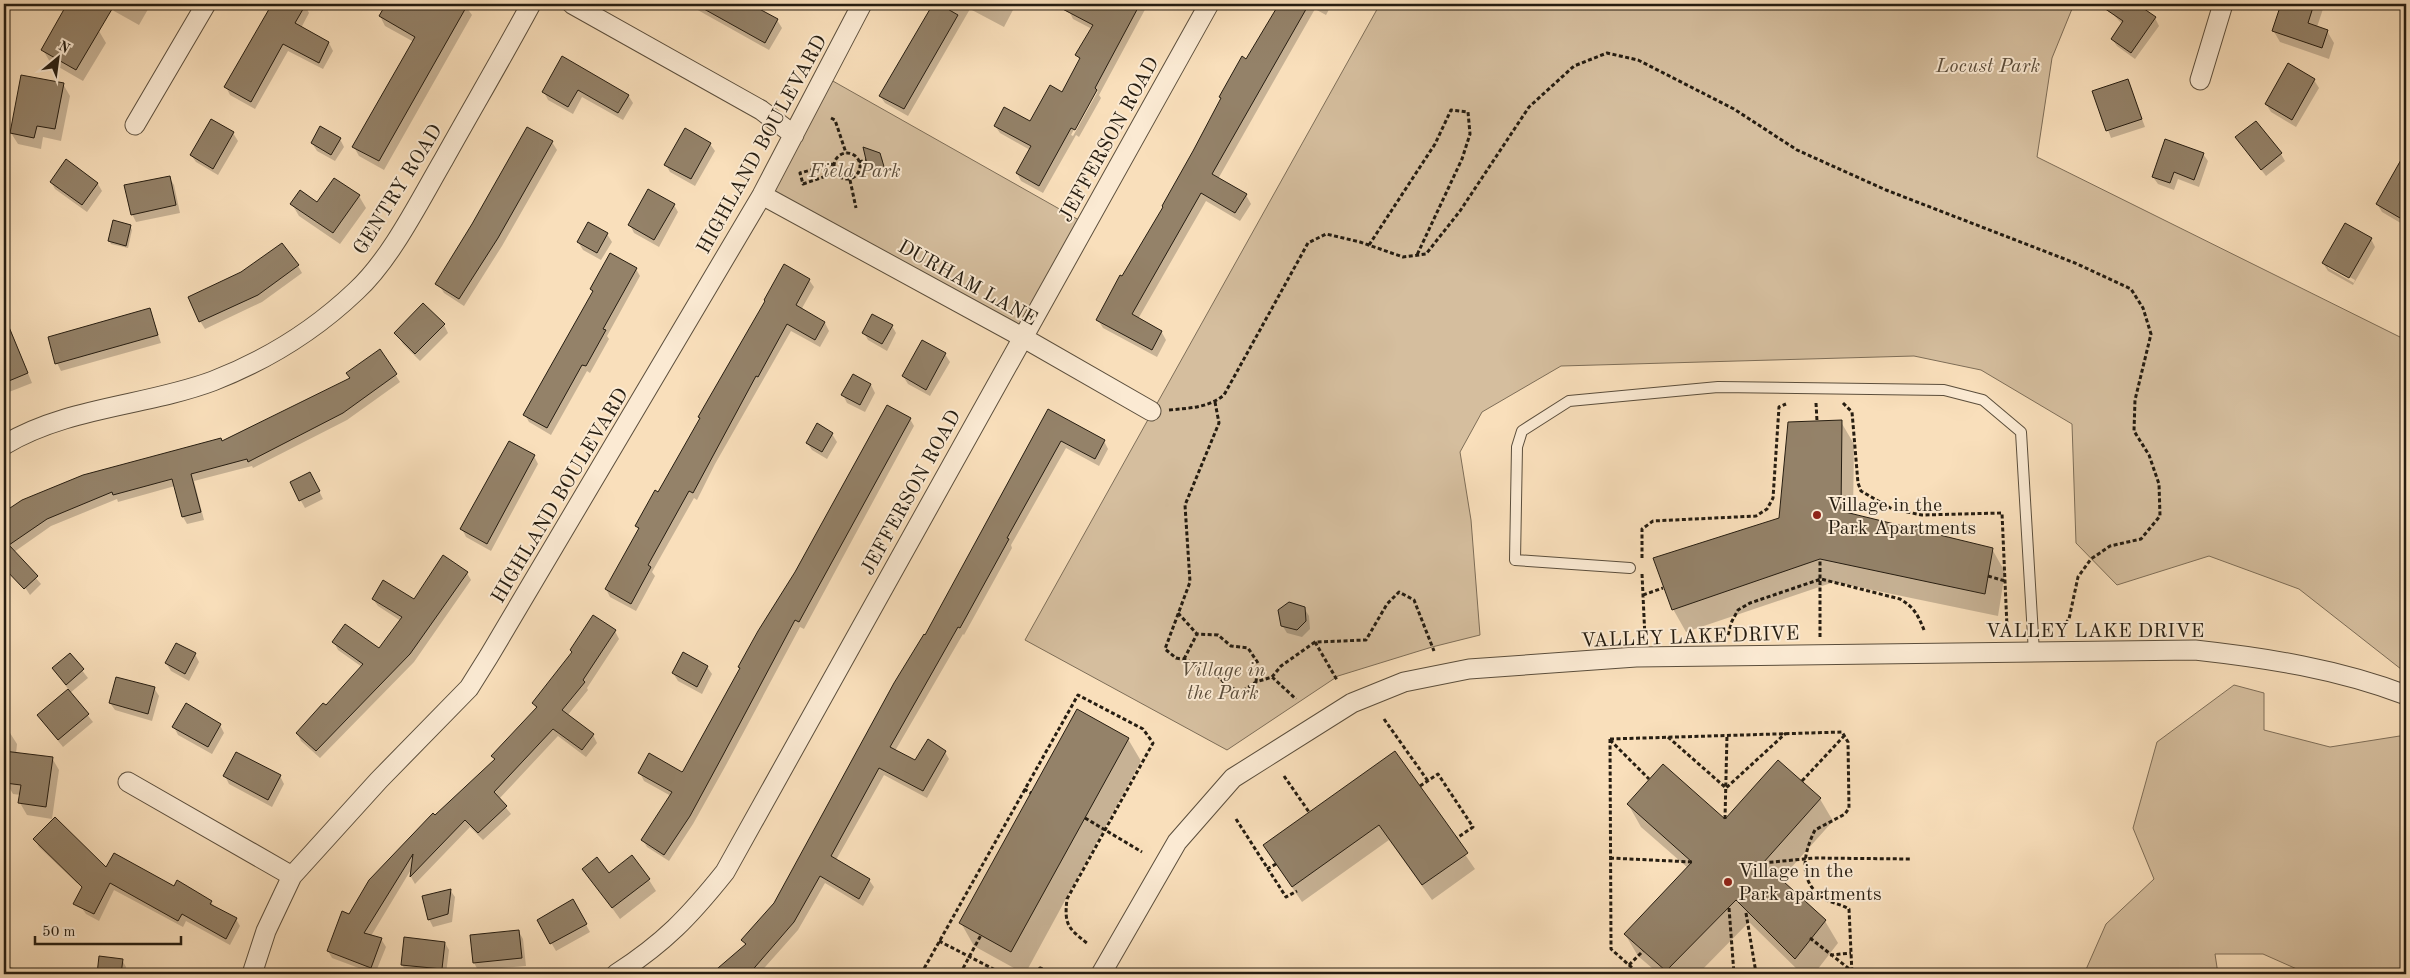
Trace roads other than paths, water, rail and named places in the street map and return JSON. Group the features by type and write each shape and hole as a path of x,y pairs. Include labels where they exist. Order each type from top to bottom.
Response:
{"street":[{"path":"136,125 206,4"},
{"name":"GENTRY ROAD","path":"4,446 34,431 74,416 210,382 250,366 288,345 319,323 358,290 401,232 531,4"},
{"path":"572,4 761,110 794,135"},
{"name":"HIGHLAND BOULEVARD","path":"252,974 266,931 292,876 379,780 469,688 762,195 862,4"},
{"name":"JEFFERSON ROAD","path":"616,974 666,939 703,900 725,872 1209,4"},
{"path":"2200,80 2223,4"},
{"name":"DURHAM LANE","path":"762,195 1022,337 1151,412"},
{"name":"VALLEY LAKE DRIVE","path":"1102,974 1178,842 1233,778 1352,703 1404,682 1469,669 1636,657 2195,650 2285,661 2385,687 2406,695"},
{"path":"128,782 292,876"}],"lane":[{"path":"1630,568 1515,560 1517,448 1522,430 1569,402 1718,387 1944,390 1983,400 2020,432 2034,653"}],"place":[{"name":"Village in the Park Apartments","path":"1817,515"},
{"name":"Village in the Park apartments","path":"1728,882"}],"park label":[{"name":"Locust Park","path":"1988,65"},
{"name":"Field Park","path":"855,170"},
{"name":"Village in the Park","path":"1223,680"}]}
